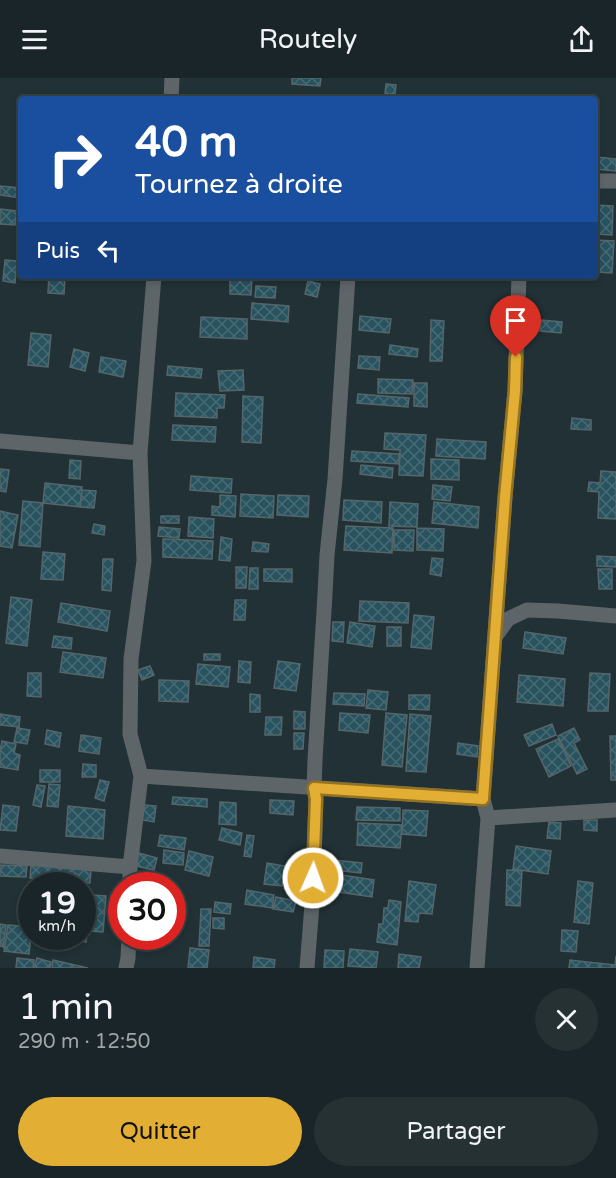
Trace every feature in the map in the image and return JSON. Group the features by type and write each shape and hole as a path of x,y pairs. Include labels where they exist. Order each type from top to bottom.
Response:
{"street":[{"path":"171,96 172,78"},
{"path":"598,181 616,181"},
{"path":"130,872 141,776 130,734 131,658 144,561 140,453 154,279"},
{"path":"307,968 313,892 316,799 314,788 327,555 335,478 348,279"},
{"path":"477,968 488,818 483,799 515,391 519,279"},
{"path":"0,441 106,452 140,453"},
{"path":"495,637 508,620 527,610 558,610 616,616"},
{"path":"141,776 483,799"},
{"path":"488,818 616,810"},
{"path":"0,856 130,867"},
{"path":"126,968 128,950"}],"building":[{"path":"292,78 321,78 320,86 292,84"},
{"path":"386,84 396,85 395,94 385,94"},
{"path":"598,157 616,159 616,171 598,169"},
{"path":"0,186 18,188 18,198 0,195"},
{"path":"598,205 613,206 612,235 598,234"},
{"path":"0,209 17,211 15,225 0,224"},
{"path":"598,240 614,241 612,273 598,272"},
{"path":"5,260 17,261 15,283 3,281"},
{"path":"49,279 65,279 64,294 48,293"},
{"path":"230,279 252,279 251,295 230,294"},
{"path":"308,281 320,284 317,297 305,294"},
{"path":"256,286 276,287 275,298 255,297"},
{"path":"252,303 289,306 288,322 251,319"},
{"path":"360,316 391,319 389,333 359,330"},
{"path":"201,317 247,319 247,339 200,337"},
{"path":"431,320 444,321 442,361 430,361"},
{"path":"541,320 562,322 561,333 540,331"},
{"path":"31,333 51,335 48,367 28,365"},
{"path":"390,345 418,349 417,357 389,354"},
{"path":"74,349 89,353 85,371 70,367"},
{"path":"359,356 380,357 379,370 358,368"},
{"path":"101,357 126,361 123,377 99,372"},
{"path":"168,366 202,369 201,378 167,375"},
{"path":"243,370 244,390 220,391 218,371"},
{"path":"378,379 413,380 412,394 378,393"},
{"path":"414,383 427,383 427,407 414,406"},
{"path":"176,393 225,395 224,408 217,408 217,418 175,416"},
{"path":"358,394 409,398 408,407 357,403"},
{"path":"243,396 263,397 261,443 242,442"},
{"path":"572,418 591,420 591,430 571,429"},
{"path":"173,425 216,427 215,442 172,440"},
{"path":"385,433 426,435 423,476 399,475 400,450 384,449"},
{"path":"437,439 486,442 485,459 436,456"},
{"path":"352,451 399,454 399,464 351,461"},
{"path":"431,459 459,460 459,480 431,479"},
{"path":"70,460 81,461 80,479 69,478"},
{"path":"361,465 393,468 392,478 360,474"},
{"path":"0,469 9,470 6,492 0,491"},
{"path":"601,471 616,472 616,519 598,518 599,492 588,491 589,482 600,483"},
{"path":"191,476 232,479 231,493 190,490"},
{"path":"45,483 82,487 80,507 43,503"},
{"path":"433,485 452,487 450,501 432,499"},
{"path":"82,490 96,491 94,508 80,507"},
{"path":"241,494 274,496 273,518 240,516"},
{"path":"220,495 236,496 235,517 212,515 212,506 220,507"},
{"path":"278,495 309,496 308,517 277,515"},
{"path":"344,500 382,502 381,523 343,520"},
{"path":"23,501 43,503 40,547 19,545"},
{"path":"390,502 418,504 417,527 389,526"},
{"path":"434,502 479,507 478,528 432,523"},
{"path":"0,511 18,515 12,548 0,546"},
{"path":"161,516 179,516 179,523 161,523"},
{"path":"189,517 214,519 213,538 188,536"},
{"path":"94,524 105,526 104,535 92,533"},
{"path":"346,526 393,528 392,553 344,550"},
{"path":"159,527 180,529 179,538 158,536"},
{"path":"417,528 444,529 443,551 417,550"},
{"path":"394,530 414,530 413,551 394,550"},
{"path":"221,537 232,539 230,561 219,560"},
{"path":"163,539 213,541 212,559 163,557"},
{"path":"253,542 269,544 268,552 252,551"},
{"path":"43,552 65,554 63,580 41,579"},
{"path":"597,556 616,557 616,567 597,566"},
{"path":"432,558 443,559 441,576 430,574"},
{"path":"103,559 113,559 111,591 102,590"},
{"path":"236,567 247,567 246,588 236,588"},
{"path":"250,568 258,568 258,589 249,589"},
{"path":"264,569 292,569 292,582 264,581"},
{"path":"598,569 612,569 612,589 599,589"},
{"path":"11,597 32,600 27,646 6,643"},
{"path":"235,600 246,600 245,620 234,620"},
{"path":"360,601 409,603 408,623 359,621"},
{"path":"61,603 110,611 107,631 58,622"},
{"path":"414,615 434,617 431,649 411,647"},
{"path":"333,622 344,622 343,642 332,641"},
{"path":"350,622 375,626 372,647 347,643"},
{"path":"387,627 401,627 401,646 387,646"},
{"path":"525,632 566,638 563,654 523,648"},
{"path":"54,636 72,638 71,649 52,647"},
{"path":"63,652 106,658 103,678 60,672"},
{"path":"204,654 220,654 220,660 204,660"},
{"path":"239,661 251,662 250,683 238,682"},
{"path":"278,661 300,664 296,691 274,688"},
{"path":"198,664 230,667 228,687 196,684"},
{"path":"150,666 154,675 142,680 138,670"},
{"path":"28,673 41,673 41,697 27,696"},
{"path":"590,673 610,674 608,711 588,711"},
{"path":"519,675 565,679 563,706 517,702"},
{"path":"159,680 189,681 188,702 159,701"},
{"path":"368,690 388,692 386,710 366,708"},
{"path":"334,693 365,694 364,706 333,704"},
{"path":"250,694 260,695 260,712 250,712"},
{"path":"409,695 430,695 429,710 409,709"},
{"path":"294,711 305,712 305,729 294,729"},
{"path":"340,713 370,715 368,733 339,730"},
{"path":"386,713 407,715 402,767 382,765"},
{"path":"0,714 20,717 19,727 0,725"},
{"path":"410,714 431,716 426,772 406,771"},
{"path":"266,717 282,717 281,735 265,735"},
{"path":"552,724 556,735 529,746 524,735"},
{"path":"17,728 30,730 27,744 14,742"},
{"path":"574,728 580,740 574,743 587,769 577,774 558,736"},
{"path":"47,730 61,733 59,747 45,744"},
{"path":"294,733 304,733 303,749 294,749"},
{"path":"81,735 101,738 99,754 79,751"},
{"path":"610,736 616,736 616,780 611,780"},
{"path":"558,739 571,766 549,777 536,749"},
{"path":"2,741 16,744 14,753 20,755 18,770 0,767"},
{"path":"458,743 478,746 477,757 457,754"},
{"path":"83,764 96,765 96,777 82,777"},
{"path":"40,770 60,770 60,782 40,782"},
{"path":"100,780 109,782 104,801 95,798"},
{"path":"49,784 60,785 58,807 47,806"},
{"path":"37,785 45,786 41,807 33,805"},
{"path":"173,797 207,799 207,807 172,804"},
{"path":"270,800 294,801 293,815 270,813"},
{"path":"220,802 236,803 236,825 219,824"},
{"path":"3,805 19,807 16,831 0,830"},
{"path":"144,805 156,806 154,822 142,820"},
{"path":"68,806 105,810 103,839 66,836"},
{"path":"357,807 400,808 400,821 356,820"},
{"path":"403,810 428,811 426,836 402,834"},
{"path":"584,820 597,820 597,831 584,830"},
{"path":"549,822 561,823 560,839 547,838"},
{"path":"358,823 402,825 400,848 357,845"},
{"path":"222,828 242,833 240,845 219,840"},
{"path":"160,835 186,838 184,850 158,846"},
{"path":"247,835 254,836 251,857 244,856"},
{"path":"516,846 551,851 548,874 513,869"},
{"path":"164,850 184,853 183,865 163,863"},
{"path":"189,851 213,857 209,876 185,870"},
{"path":"139,853 157,858 154,870 136,866"},
{"path":"324,859 362,863 361,873 323,869"},
{"path":"267,863 285,866 282,886 264,884"},
{"path":"0,865 27,866 26,872 18,872 18,877 0,876"},
{"path":"31,865 91,870 91,872 30,872"},
{"path":"507,870 522,871 520,906 506,905"},
{"path":"335,874 374,880 372,897 332,891"},
{"path":"409,881 436,885 432,914 419,913 418,922 405,921"},
{"path":"578,881 593,883 589,924 574,922"},
{"path":"247,890 274,895 272,908 245,904"},
{"path":"96,895 106,896 103,932 96,932"},
{"path":"276,897 296,901 293,912 273,909"},
{"path":"389,900 401,902 397,945 377,942 379,924 383,924 384,908 388,908"},
{"path":"215,902 231,904 230,914 214,912"},
{"path":"201,909 211,909 209,946 199,946"},
{"path":"213,918 224,918 224,929 213,928"},
{"path":"0,924 6,925 3,947 0,946"},
{"path":"8,925 18,926 18,950 29,950 29,954 4,951"},
{"path":"562,930 578,931 576,952 561,951"},
{"path":"190,948 209,950 207,968 188,968"},
{"path":"350,949 378,952 376,968 348,966"},
{"path":"325,950 344,951 343,968 324,968"},
{"path":"399,954 421,957 419,968 398,968"},
{"path":"616,956 616,968 569,968 570,960 615,965"},
{"path":"254,957 275,960 274,968 253,967"},
{"path":"17,958 34,960 33,968 16,968"},
{"path":"37,958 51,962 50,968 34,968"},
{"path":"53,960 88,968 52,968"}],"route":[{"path":"313,878 316,799 314,788 483,799 516,357"}]}
